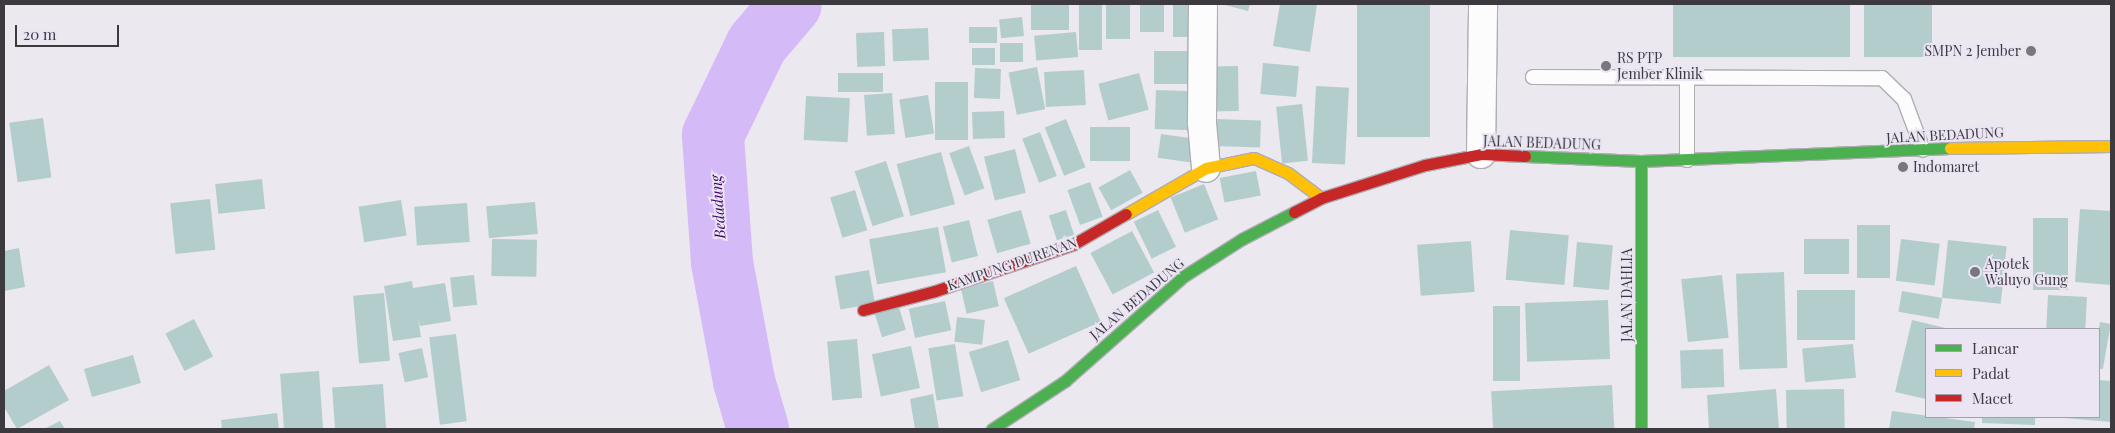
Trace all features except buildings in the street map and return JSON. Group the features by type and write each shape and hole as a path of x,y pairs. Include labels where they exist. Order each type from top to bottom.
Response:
{"main road":[{"name":"JALAN BEDADUNG","path":"992,429 1065,381 1184,276 1242,239 1321,198 1424,165 1481,154 1641,162 1923,150 2111,146"},
{"name":"KAMPUNG DURENAN","path":"863,310 935,291 1072,245 1206,168 1254,158 1288,173 1321,198"},
{"name":"JALAN DAHLIA","path":"1641,162 1642,429"}],"street":[{"path":"1203,4 1202,123 1206,168"},
{"path":"1481,154 1483,4"}],"lane":[{"path":"1533,77 1882,78 1904,100 1923,150"},
{"path":"1687,78 1687,160"}],"waterway":[{"name":"Bedadung","path":"758,429 744,381 722,262 713,135 757,44 791,4"}],"traffic: fast":[{"path":"1525,156 1641,161 1950,148"},
{"path":"1641,161 1641,429"},
{"path":"992,429 1065,381 1184,276 1242,239 1294,212"}],"traffic: slow":[{"path":"1950,148 2111,146"},
{"path":"1126,214 1206,168 1254,158 1288,173 1321,198"}],"traffic: jam":[{"path":"1294,212 1321,198 1425,165 1481,154 1525,156"},
{"path":"863,310 935,291 1072,245 1126,214"}],"place":[{"name":"SMPN 2 Jember","path":"2031,51"},
{"name":"RS PTP Jember Klinik","path":"1606,66"},
{"name":"Indomaret","path":"1903,167"},
{"name":"Apotek Waluyo Gung","path":"1975,272"}]}
